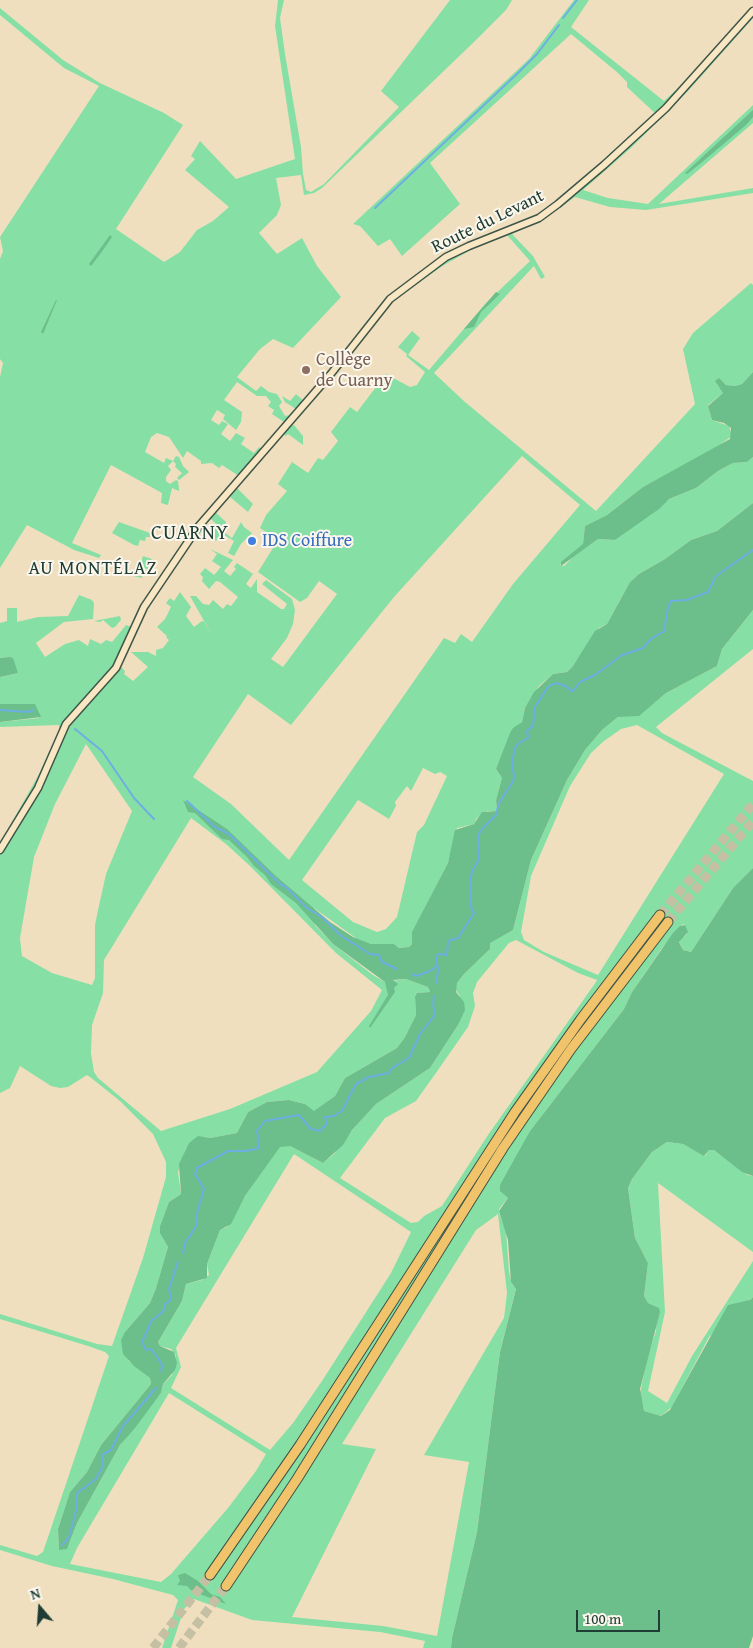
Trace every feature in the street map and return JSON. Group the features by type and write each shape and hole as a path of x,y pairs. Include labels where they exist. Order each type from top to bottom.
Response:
{"highway":[{"path":"210,1575 300,1445 524,1099 585,1013 660,915"},
{"path":"226,1586 297,1479 503,1148 571,1049 668,922"}],"street":[{"name":"Route du Levant","path":"0,850 38,788 66,724 116,668 144,608 208,513 325,380 399,290 446,257 540,218 558,204 642,131 701,71 753,12"}],"green space":[{"path":"278,0 284,0 280,18 285,54 301,147 306,190 311,192 324,184 399,107 381,91 450,0 512,0 506,10 475,41 322,188 314,193 304,195 301,175 276,178 281,205 277,215 259,233 277,254 302,238 317,266 341,297 293,348 273,339 260,349 237,377 256,391 261,386 269,392 277,394 282,402 279,406 285,416 290,415 284,422 272,414 274,410 268,406 271,402 266,396 257,396 237,382 224,400 242,412 241,422 236,430 223,419 225,415 217,410 211,420 219,425 222,421 228,424 221,434 230,441 236,433 245,438 241,444 254,453 259,447 262,449 239,476 222,465 219,468 212,463 201,464 201,461 187,451 183,458 169,437 157,433 151,437 145,452 164,463 166,458 173,461 168,466 171,470 166,477 166,481 170,484 176,480 178,481 179,491 172,488 168,505 161,503 162,493 111,465 72,543 101,555 99,558 74,550 27,525 0,568 0,377 3,363 0,359 0,259 3,251 0,237 99,86 64,68 0,15 0,8 63,60 100,83 164,113 183,125 116,229 164,262 180,252 197,230 213,221 229,207 185,170 195,159 191,156 200,141 236,179 295,159 275,26"},
{"path":"574,0 589,0 571,27 664,101 695,72 753,7 753,18 688,91 632,147 583,190 608,198 648,204 753,105 753,123 659,204 753,188 753,193 646,210 610,207 575,197 544,219 512,234 533,256 545,277 541,279 534,266 434,373 465,402 596,511 695,404 683,349 693,333 751,283 753,285 753,372 742,384 735,386 726,385 719,379 717,385 723,390 723,393 708,405 712,420 729,426 732,436 711,451 643,487 607,515 585,526 583,545 560,565 564,566 574,556 598,539 615,540 669,499 696,488 718,471 733,463 747,462 753,457 753,503 717,531 691,540 665,559 639,574 630,582 607,624 599,628 573,666 567,672 553,674 539,686 525,708 522,722 517,726 496,769 502,778 496,800 497,811 487,811 477,818 474,824 457,828 448,863 413,932 412,944 409,947 399,948 394,944 371,944 360,941 314,908 315,925 333,944 373,975 385,982 406,979 428,987 430,992 417,993 415,995 416,1015 397,1048 345,1078 335,1096 314,1112 305,1104 289,1100 267,1102 248,1112 237,1133 210,1138 202,1137 187,1147 178,1172 181,1194 169,1202 160,1226 162,1236 168,1247 156,1288 150,1303 125,1332 128,1360 150,1378 151,1384 101,1445 87,1472 70,1492 58,1529 59,1550 69,1544 77,1523 120,1445 161,1393 163,1384 172,1375 176,1356 171,1349 160,1346 158,1342 182,1301 186,1284 202,1280 209,1275 207,1264 220,1230 227,1227 245,1196 280,1146 290,1146 323,1163 334,1154 352,1130 376,1104 430,1068 458,1025 460,996 455,989 457,983 490,949 489,943 513,930 531,860 567,780 585,750 602,730 618,717 643,712 666,693 717,666 722,649 753,610 753,649 656,727 662,733 753,781 753,868 733,888 691,952 683,950 679,941 687,934 683,924 662,948 632,992 624,1009 530,1131 502,1192 508,1198 499,1209 499,1213 506,1230 509,1272 512,1284 516,1288 500,1352 477,1532 451,1648 423,1648 425,1641 380,1632 252,1620 194,1599 184,1609 171,1648 162,1648 178,1600 173,1595 113,1579 52,1566 0,1550 0,1545 37,1556 43,1552 109,1356 105,1352 88,1346 0,1319 0,1314 97,1344 112,1346 143,1258 166,1177 166,1162 153,1134 120,1101 87,1075 68,1087 60,1088 51,1086 20,1066 10,1088 0,1093 0,843 38,776 59,731 59,725 0,727 0,722 39,718 34,704 0,704 0,677 18,673 9,657 0,658 0,623 7,621 7,608 17,608 17,622 38,617 68,616 79,595 92,600 94,603 93,619 64,622 36,643 45,657 65,644 79,640 88,646 90,639 101,644 106,640 112,642 126,625 135,628 119,665 125,671 124,674 133,681 148,667 131,652 148,652 156,656 156,650 163,648 169,640 157,627 165,619 171,607 166,603 170,598 174,601 180,592 191,607 186,616 194,627 202,621 204,622 190,596 196,596 203,604 209,605 213,600 223,609 227,604 231,606 238,597 220,582 216,581 209,589 202,581 203,577 200,574 205,568 214,575 221,567 212,561 217,554 210,549 233,560 224,571 230,576 236,569 234,567 237,563 253,574 246,584 251,588 257,579 257,592 281,609 284,609 287,604 262,584 266,580 292,599 295,610 293,624 287,638 271,659 283,667 337,594 319,581 307,598 300,602 258,572 278,540 260,528 266,515 287,491 278,484 292,462 308,473 318,458 323,460 338,441 331,432 350,407 357,412 386,374 410,387 417,385 425,372 398,347 412,331 420,338 408,355 429,370 485,304 530,261 507,235 478,246 444,265 411,288 410,286 415,282 412,278 467,243 469,246 540,218 648,119 651,122 657,115 627,87 627,82 618,73 571,34 430,163 460,204 402,256 390,239 378,246 360,226 353,224 529,59","holes":["522,456 580,505 513,584 472,642 461,634 455,643 444,638 289,860 231,804 193,777 248,694 291,725 394,597","637,725 724,774 598,975 544,952 524,940 521,932 531,876 570,786 591,753 621,729","86,744 132,811 106,874 95,925 95,978 92,985 52,973 22,956 20,938 34,857 55,804","423,768 435,774 440,772 447,776 424,825 417,832 397,917 386,929 377,932 353,922 302,880 358,800 389,819 396,806 395,802 407,786 411,791","191,818 226,844 336,953 382,990 371,1011 317,1072 230,1109 161,1131 98,1078 94,1072 91,1053 92,1025 103,993 104,960","516,940 578,973 597,980 488,1135 442,1206 424,1216 418,1222 411,1223 340,1178 385,1118 416,1101 438,1070 468,1027 475,1006 473,993 477,982 509,943","294,1154 411,1232 391,1273 322,1381 293,1423 270,1450 171,1388 181,1367 176,1348","498,1214 507,1293 504,1318 424,1455 469,1462 437,1636 383,1626 292,1617 376,1449 342,1444 476,1230","169,1393 266,1454 256,1471 228,1508 171,1574 161,1582 70,1564 77,1548"]},
{"path":"753,110 753,117 746,125 701,163 687,174 685,173"},
{"path":"110,235 112,237 91,266 89,264"},
{"path":"496,292 500,294 481,312 474,327 464,329"},
{"path":"57,300 43,334 41,332"},
{"path":"753,372 753,457 747,462 733,463 718,471 696,488 669,499 659,509 615,540 598,539 561,566 561,562 583,544 585,526 607,515 643,487 730,439 731,428 724,423 712,420 708,406 723,393 715,381 719,378 726,385 735,386 742,384"},
{"path":"296,394 303,400 296,409 285,402 282,396 290,401"},
{"path":"294,425 303,436 303,445 288,434 286,436 283,433 289,426"},
{"path":"176,456 179,457 183,466 189,472 179,480 177,478 182,473 175,467 176,464 173,461"},
{"path":"237,488 253,504 248,512 230,497"},
{"path":"753,503 753,610 722,649 717,666 666,693 639,716 618,717 602,730 585,750 567,780 531,860 513,930 490,943 490,949 457,983 456,992 464,1002 465,1010 458,1025 430,1068 376,1104 352,1130 343,1145 323,1163 290,1146 280,1147 245,1196 231,1224 220,1230 207,1264 207,1278 186,1284 182,1301 158,1342 160,1346 174,1352 177,1363 175,1370 163,1384 161,1393 120,1445 77,1523 67,1549 59,1550 58,1529 70,1492 87,1472 101,1445 151,1384 150,1378 134,1366 123,1354 121,1340 125,1332 150,1303 156,1288 168,1247 160,1233 160,1226 169,1202 181,1194 179,1164 189,1143 198,1136 210,1138 237,1133 248,1112 267,1102 289,1100 305,1104 314,1111 335,1096 345,1078 397,1048 416,1015 415,996 417,993 430,992 428,987 406,979 393,980 398,984 394,988 395,992 370,1028 369,1026 388,995 385,982 333,944 296,903 271,884 265,875 229,840 222,839 195,813 188,812 183,800 227,829 277,877 330,922 353,937 371,944 394,944 399,948 409,947 412,944 412,932 448,863 455,830 474,824 482,812 497,811 496,800 502,778 496,769 510,733 513,728 522,722 525,708 534,692 553,674 567,672 573,666 595,631 607,624 630,582 639,574 665,559 691,540 717,531"},
{"path":"214,511 226,522 224,532 232,538 241,522 252,533 241,544 234,556 228,553 234,541 226,536 220,535 216,541 201,532 196,540 194,539 203,525 211,531 217,525 209,517"},
{"path":"119,522 150,533 150,537 146,537 145,541 140,540 138,546 134,545 112,533"},
{"path":"143,556 152,559 148,564 154,567 151,572 143,567 142,578 133,576 140,566"},
{"path":"120,616 121,620 112,628 103,620 100,622 94,621"},
{"path":"0,658 13,658 18,673 0,677"},
{"path":"0,704 35,704 41,717 0,722"},
{"path":"753,868 753,1176 742,1172 714,1150 709,1150 704,1156 683,1144 667,1142 652,1152 632,1179 628,1188 635,1238 648,1263 644,1296 648,1303 659,1308 660,1312 640,1389 644,1411 661,1416 670,1410 728,1305 750,1300 753,1297 753,1636 749,1648 451,1648 477,1532 500,1352 516,1289 511,1282 508,1240 499,1211 508,1198 500,1191 500,1185 530,1131 624,1009 632,992 673,933 680,926 685,925 688,932 679,942 683,950 691,952 733,888"},
{"path":"667,1142 683,1144 705,1156 709,1150 714,1150 748,1175 753,1176 753,1252 658,1183 665,1312 648,1391 667,1403 692,1356 753,1261 753,1297 709,1337 672,1407 661,1416 644,1411 640,1394 647,1358 656,1331 657,1307 648,1303 644,1296 648,1263 635,1238 628,1188 632,1179 652,1152"},
{"path":"185,1573 198,1581 211,1594 220,1597 226,1604 192,1591 187,1586 177,1585 180,1581 178,1575"}],"waterway":[{"path":"563,18 577,0"},
{"path":"375,208 519,72 537,54 559,25"},
{"path":"436,983 438,971 436,956 439,954 447,955 448,941 458,938 474,913 470,905 470,882 472,871 479,860 478,835 496,815 499,803 512,783 514,777 512,762 515,748 519,743 528,738 527,731 533,726 535,707 548,687 555,683 566,686 571,691 574,690 580,682 595,675 622,655 643,648 651,639 664,631 668,607 671,601 687,600 708,592 716,576 753,550"},
{"path":"0,710 28,712 33,710"},
{"path":"75,729 102,751 134,798 154,819"},
{"path":"187,801 215,827 229,834 280,884 286,887 307,908 322,917 340,935 370,954 379,955 382,962 397,969"},
{"path":"412,974 416,976 430,971 437,966"},
{"path":"183,1253 185,1243 197,1225 196,1217 204,1189 195,1174 197,1168 228,1151 247,1151 259,1148 257,1131 265,1121 299,1115 311,1129 320,1131 327,1124 325,1117 334,1116 342,1111 356,1084 369,1077 389,1073 392,1068 409,1058 420,1034 435,1015 434,996"},
{"path":"161,1371 162,1365 157,1357 151,1349 146,1350 142,1342 152,1320 164,1310 165,1304 171,1300 169,1289 178,1262"},
{"path":"62,1545 69,1538 76,1511 76,1494 96,1479 103,1466 103,1454 111,1450 123,1426 156,1388"}],"tunnel":[{"path":"660,915 753,804"},
{"path":"668,922 753,821"},
{"path":"153,1648 210,1575"},
{"path":"179,1648 226,1586"}],"place":[{"name":"Collège de Cuarny","path":"306,370"},
{"name":"IDS Coiffure","path":"252,541"}],"district":[{"name":"CUARNY","path":"190,534"},
{"name":"AU MONTÉLAZ","path":"93,569"}]}
